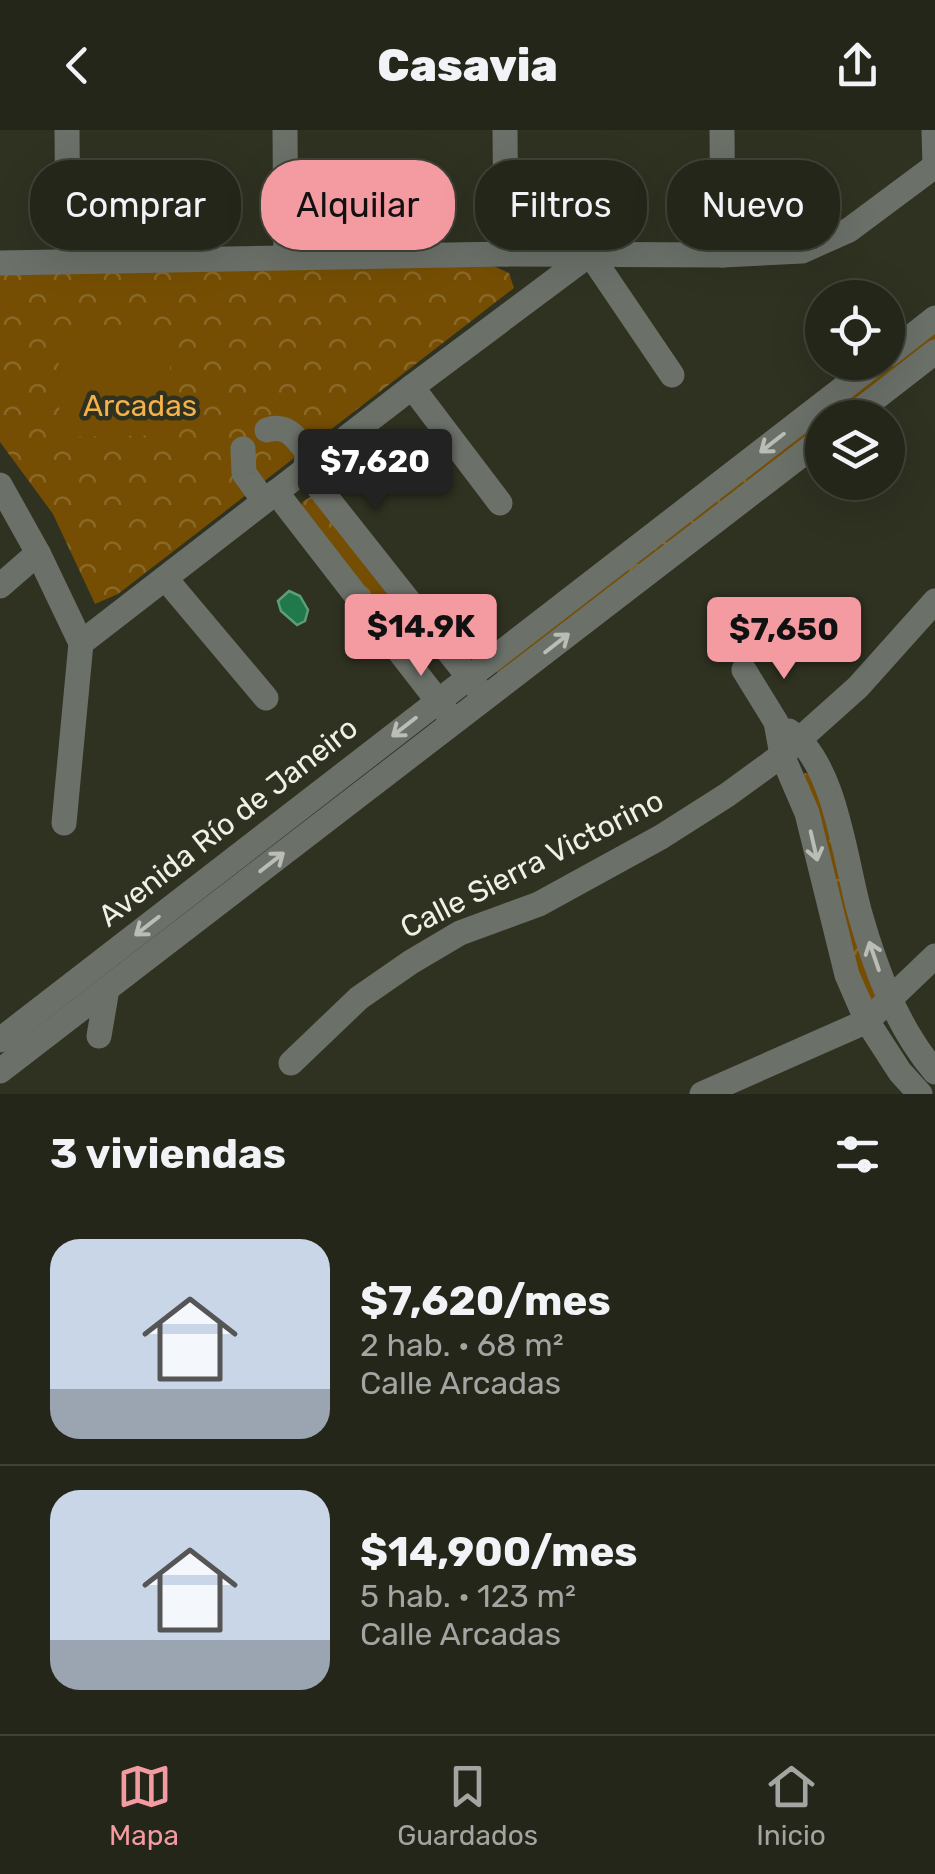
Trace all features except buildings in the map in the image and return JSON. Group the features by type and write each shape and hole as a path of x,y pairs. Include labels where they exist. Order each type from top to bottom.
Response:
{"street":[{"path":"67,130 68,260"},
{"path":"285,130 286,257"},
{"path":"506,130 506,254"},
{"path":"722,130 723,255"},
{"path":"0,263 802,251 824,244 863,220 935,166 934,130"},
{"path":"590,254 672,375"},
{"path":"81,643 590,254"},
{"path":"905,341 935,318"},
{"path":"873,400 935,352"},
{"name":"Avenida Río de Janeiro","path":"0,1040 854,380"},
{"path":"412,387 500,504"},
{"path":"268,430 275,427 291,432 308,453 304,470"},
{"path":"244,450 244,473 270,497 388,636 454,722"},
{"name":"Avenida Río de Janeiro","path":"0,1071 805,451"},
{"path":"304,470 485,698"},
{"path":"0,485 81,643 64,823"},
{"path":"0,586 38,553"},
{"path":"165,578 266,698"},
{"name":"Calle Sierra Victorino","path":"291,1063 360,998 411,962 460,933 539,904 727,796 858,688 935,601"},
{"path":"388,636 418,614"},
{"path":"744,670 791,746 833,802 860,912 891,1001 918,1052 935,1072"},
{"path":"791,746 847,975 867,1021 900,1072 920,1094"},
{"path":"702,1094 867,1021 935,956"},
{"path":"99,1036 107,989"}],"green space":[{"name":"Arcadas","path":"489,264 509,273 514,288 118,594 95,604 53,514 0,442 0,274"},
{"path":"935,327 935,342 905,365 905,350"},
{"path":"169,330 172,435 60,437 58,333"},
{"path":"867,380 885,380 859,400 841,400"},
{"path":"805,428 805,441 500,676 494,669"},
{"path":"317,493 408,612 397,621 386,616 301,513 302,502"},
{"path":"805,773 817,775 884,996 871,1004 854,965 800,781"}],"shaded area":[{"path":"289,591 300,596 308,610 305,621 297,625 281,611 278,601"}]}
